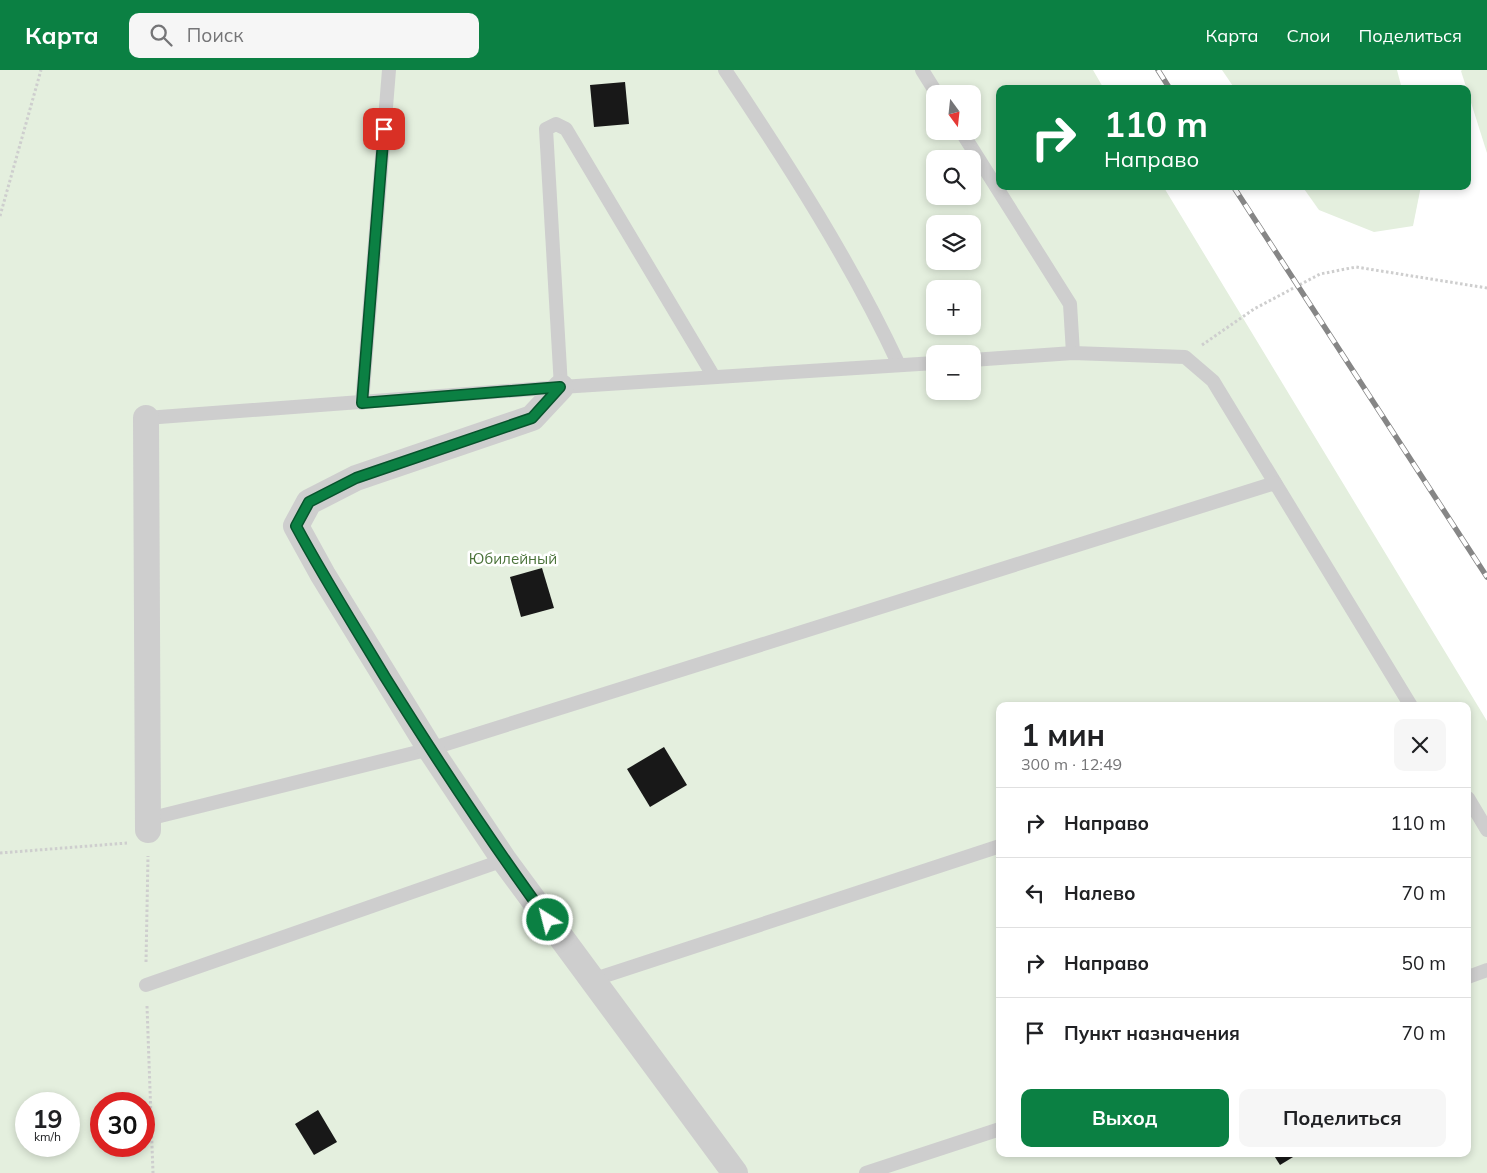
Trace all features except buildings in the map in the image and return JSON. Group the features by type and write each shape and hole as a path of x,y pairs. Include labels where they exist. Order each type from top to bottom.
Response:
{"street":[{"path":"560,387 532,418 356,478 309,502 296,526 322,575 430,749 504,860 735,1173"},
{"path":"142,831 146,418"}],"lane":[{"path":"362,403 389,70"},
{"path":"725,70 756,116 871,306 899,365"},
{"path":"922,70 931,85"},
{"path":"560,387 546,129 556,124 566,128 714,377"},
{"path":"967,140 996,187"},
{"path":"998,190 1070,304 1073,353"},
{"path":"981,359 1073,353 1185,357 1213,382 1409,702"},
{"path":"146,418 560,387 926,364"},
{"path":"142,831 430,749 1275,483"},
{"path":"1471,803 1487,830"},
{"path":"592,980 996,847"},
{"path":"146,985 504,860"},
{"path":"1471,976 1487,970"},
{"path":"866,1173 996,1130"}],"path":[{"path":"0,216 41,70"},
{"path":"1185,357 1254,308 1320,274 1356,267 1487,288"},
{"path":"0,853 142,831"}],"green space":[{"name":"Юбилейный","path":"0,70 1093,70 1102,85 996,85 996,190 1165,190 1487,721 1487,1173 0,1173"},
{"path":"1222,70 1397,70 1401,85 1232,85"},
{"path":"1487,70 1487,153 1471,103 1471,85 1465,85 1461,71"},
{"path":"1305,190 1420,190 1413,226 1374,232 1319,210"}],"railway":[{"path":"1158,70 1167,85"},
{"path":"1236,190 1487,577"}],"route":[{"path":"384,129 362,403 560,387 532,418 356,478 309,502 296,526 322,575 430,749 504,860 548,920"}]}
